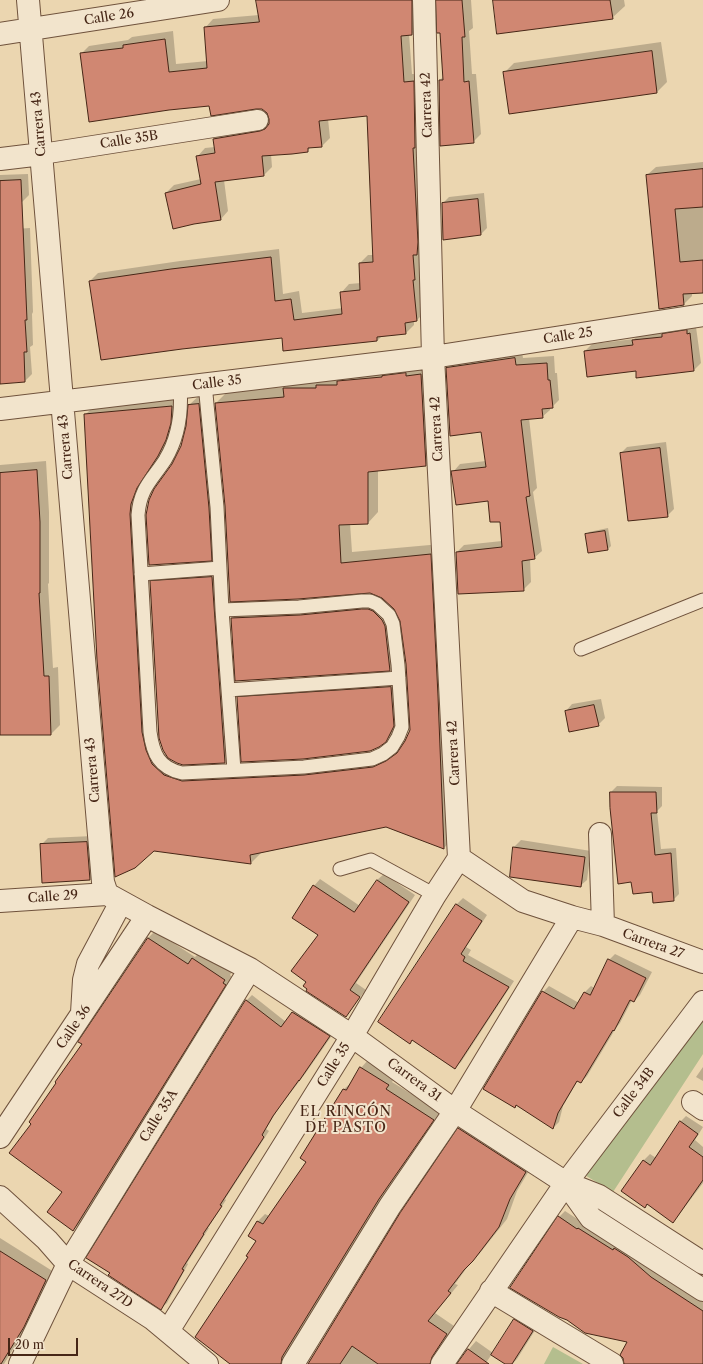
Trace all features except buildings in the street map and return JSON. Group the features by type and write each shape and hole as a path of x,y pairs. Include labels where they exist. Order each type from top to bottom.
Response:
{"street":[{"name":"Carrera 43","path":"28,0 103,882 114,898"},
{"name":"Calle 26","path":"0,34 218,0"},
{"name":"Carrera 42","path":"424,0 433,357 459,858"},
{"name":"Calle 35B","path":"0,159 42,154 258,120"},
{"name":"Calle 25","path":"433,357 703,315"},
{"name":"Calle 35","path":"0,409 433,357"},
{"path":"600,834 603,925"},
{"name":"Calle 35","path":"168,1330 352,1036 435,895 459,858"},
{"name":"Carrera 27","path":"459,858 523,901 572,917 603,925 703,962"},
{"name":"Calle 29","path":"0,901 114,898"},
{"name":"Carrera 31","path":"114,898 250,968 352,1036 455,1111 566,1183 592,1218 703,1290"},
{"path":"82,1014 84,980 88,964 114,898"},
{"name":"Calle 36","path":"0,1137 147,916"},
{"path":"293,1364 390,1206 455,1111 572,917"},
{"name":"Calle 35A","path":"20,1364 68,1264 250,968"},
{"name":"Calle 34B","path":"442,1364 491,1290 566,1183 703,1002"},
{"path":"566,1183 599,1196 703,1263"},
{"name":"Carrera 27D","path":"0,1197 47,1240 68,1264 153,1319 207,1364"},
{"path":"491,1290 612,1364"}],"lane":[{"path":"205,384 217,507 222,610 234,770"},
{"path":"180,387 180,417 175,439 165,460 146,487 139,503 138,527 150,732 156,754 165,766 176,772 189,773 337,764 372,759 379,756 394,744 402,727 399,678 392,620 383,608 373,602 362,601 303,606 222,610"},
{"path":"141,574 220,568"},
{"path":"581,649 703,600"},
{"path":"228,690 399,678"},
{"path":"340,869 371,860 435,895"}],"green space":[{"path":"703,1017 703,1054 613,1192 583,1174"},
{"path":"553,1347 583,1364 544,1364"}],"district":[{"name":"EL RINCÓN DE PASTO","path":"346,1120"}]}
